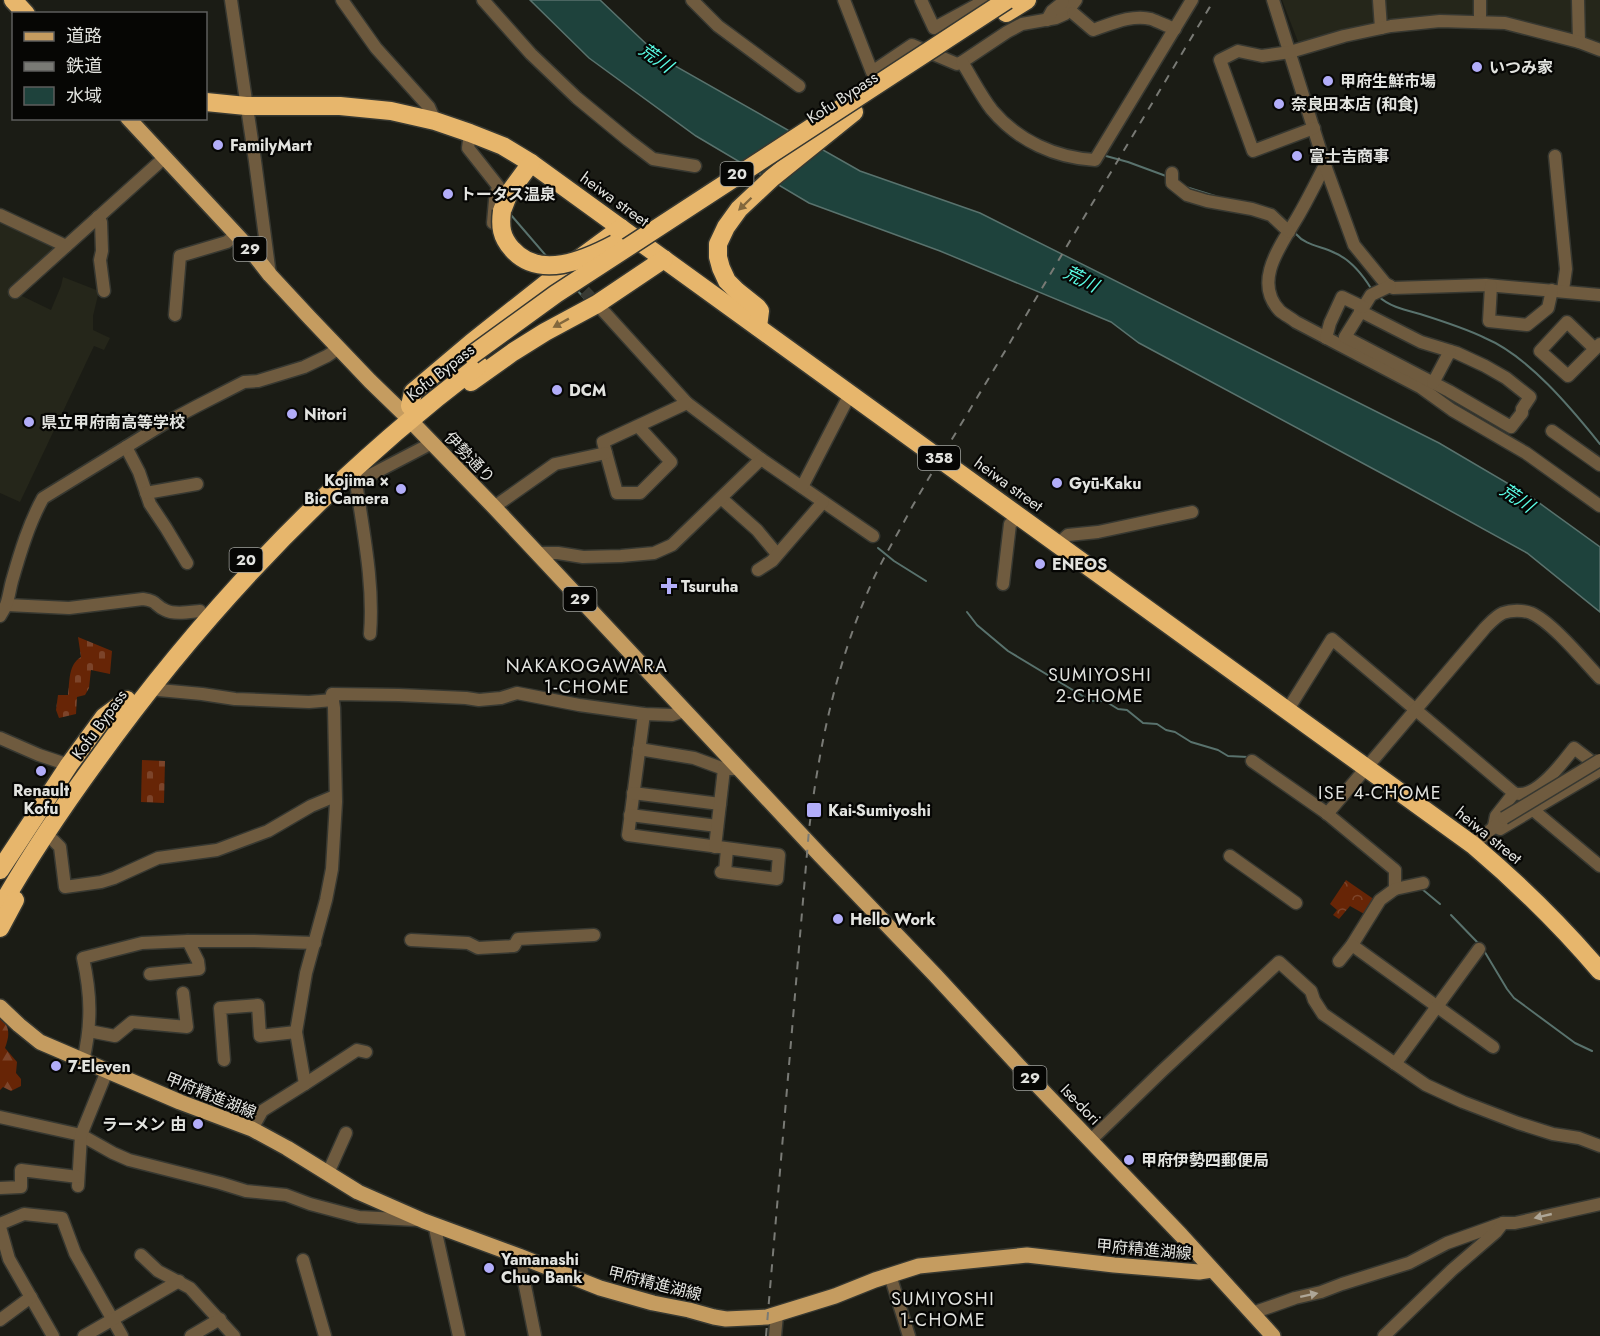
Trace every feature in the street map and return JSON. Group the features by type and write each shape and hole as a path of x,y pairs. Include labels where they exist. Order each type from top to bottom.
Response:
{"highway":[{"path":"13,0 24,12"},
{"name":"Kofu Bypass","path":"0,886 200,611 252,554 334,474 407,412 476,360 556,294 719,186 1007,7 1027,0"},
{"name":"Kofu Bypass","path":"141,694 250,572 335,488 407,412 458,381 476,360 854,112 1007,7"},
{"name":"heiwa street","path":"207,102 246,106 340,106 391,111 435,121 470,133 503,146 531,163 1473,845 1539,904 1600,971"},
{"path":"758,327 760,311 727,280 718,257 718,244 726,227 739,209 772,178 854,112"},
{"path":"531,163 509,193 502,211 500,225 504,240 514,252 523,260 542,266 575,260 606,249 656,221 708,187 719,186"},
{"path":"407,412 412,392 553,278 621,228"},
{"path":"458,381 472,382 513,352 597,304 664,258"},
{"path":"0,870 69,765 104,717 141,694"},
{"path":"0,928 53,840 129,729 141,694"},
{"name":"Kofu Bypass","path":"0,908 61,801"}],"main road":[{"name":"伊勢通り","path":"130,120 339,348 407,412 432,443 741,769"},
{"name":"Ise-dori","path":"741,769 1181,1235 1273,1336"},
{"name":"甲府精進湖線","path":"0,1007 40,1042 180,1102 252,1129 358,1192 600,1288 724,1319 777,1315 919,1266 1027,1255 1199,1272 1212,1270"}],"street":[{"path":"231,0 270,274"},
{"path":"342,0 376,48 429,107 435,121"},
{"path":"483,0 531,54 577,98 628,140 653,159 695,166"},
{"path":"692,0 717,26 799,86"},
{"path":"844,0 872,72 912,45 957,64 1022,24 1056,18 1074,6 1093,30 1117,21 1138,18 1150,19 1175,28"},
{"path":"921,0 934,28 986,0"},
{"path":"1047,20 1063,0"},
{"path":"962,62 992,109 1022,137 1054,153 1079,159 1095,159 1192,0"},
{"path":"1273,0 1325,165 1354,245 1385,283 1362,309 1345,337 1511,427 1530,398 1506,378 1485,366 1421,342 1362,309 1342,297 1326,338"},
{"path":"1379,0 1381,28"},
{"path":"1480,0 1480,22"},
{"path":"1578,0 1579,42"},
{"path":"1314,128 1253,151 1220,60 1238,51 1262,56 1290,52 1381,28 1440,21 1504,23 1579,42 1600,50"},
{"path":"470,133 468,148 498,186 493,218 498,243 514,262 553,278"},
{"path":"1491,285 1490,321 1527,326 1548,308 1557,290 1566,269 1555,156"},
{"path":"15,292 164,158"},
{"path":"1325,165 1270,264 1268,276 1272,298 1281,312 1420,387 1452,410 1526,453 1600,506"},
{"path":"1172,173 1172,183 1187,195 1271,215 1289,232"},
{"path":"0,215 66,246"},
{"path":"98,217 104,291"},
{"path":"175,315 180,256 227,242 236,234"},
{"path":"1380,291 1393,288 1491,285 1600,294"},
{"path":"597,304 687,403 761,459 873,536"},
{"path":"1567,322 1598,346 1568,376 1540,351 1567,322"},
{"path":"0,616 7,605 32,522 43,498 165,423 244,382 258,381 304,367 339,348"},
{"path":"1433,383 1450,351"},
{"path":"802,487 850,394"},
{"path":"638,426 671,462 640,493 617,493 603,442 687,403"},
{"path":"1552,431 1600,465"},
{"path":"370,634 367,560 357,489 359,481 432,443"},
{"path":"126,447 139,472 150,504 187,563"},
{"path":"494,507 555,464 606,453"},
{"path":"537,553 558,553 583,557 654,553 672,545 761,459"},
{"path":"146,493 196,484"},
{"path":"721,498 757,530 777,554"},
{"path":"758,570 772,561 823,502"},
{"path":"1058,544 1068,535 1098,532 1192,512"},
{"path":"1003,584 1010,524 1021,516"},
{"path":"7,605 69,608 143,599 153,601 171,612 200,611"},
{"path":"1328,814 1485,628 1501,614 1511,611 1532,614 1540,619 1600,678"},
{"path":"1287,711 1332,639 1518,795 1548,780 1574,748 1600,769 1500,829 1496,816 1514,793"},
{"path":"141,694 159,690 235,699 309,702 333,700"},
{"path":"305,1084 296,1032 306,973 332,869 335,796 332,694 479,700 501,698 516,693 644,714 672,715 684,711"},
{"path":"644,714 628,835 721,848 779,855 777,879 723,872 721,848 717,826 724,769"},
{"path":"0,738 69,765"},
{"path":"639,749 694,758 724,769 741,769"},
{"path":"1473,845 1499,822 1600,760"},
{"path":"1252,761 1328,814 1395,870 1395,889"},
{"path":"633,793 720,804"},
{"path":"53,840 60,847 65,887 101,882 158,858 218,850 268,831 311,806 335,796"},
{"path":"1532,809 1600,866"},
{"path":"630,815 717,826"},
{"path":"1230,856 1296,903"},
{"path":"1339,962 1380,900 1395,889 1423,883"},
{"path":"411,940 468,943 478,948 514,946 518,939 594,935"},
{"path":"150,974 199,969 198,961 188,941"},
{"path":"83,1061 91,1007 83,957 142,943 254,941 315,944"},
{"path":"1352,945 1493,1047"},
{"path":"1395,1064 1479,949"},
{"path":"1091,1140 1279,962 1311,991 1323,1014 1426,1085 1463,1102 1553,1134 1579,1138 1600,1146"},
{"path":"89,1031 115,1036 132,1022 187,1027 183,993"},
{"path":"224,1060 220,1008 258,1005 260,1036 296,1032"},
{"path":"252,1129 262,1111 357,1050 366,1052"},
{"path":"0,1188 21,1187 21,1170 78,1182 81,1135 107,1071"},
{"path":"0,1116 81,1135 113,1154 129,1160 246,1191 286,1195 310,1204 359,1216 429,1222 459,1336"},
{"path":"328,1173 346,1133"},
{"path":"1254,1314 1295,1298 1321,1292 1409,1263 1447,1243 1503,1223 1515,1223 1600,1204"},
{"path":"53,1336 31,1297 4,1261 0,1225 24,1214 62,1218 75,1253 122,1336"},
{"path":"1384,1336 1503,1223"},
{"path":"141,1256 158,1271 190,1288 234,1336"},
{"path":"519,1256 535,1336"},
{"path":"303,1260 325,1336"},
{"path":"890,1275 909,1336"},
{"path":"84,1336 179,1281"},
{"path":"0,1320 31,1297"},
{"path":"775,1336 777,1315"},
{"path":"191,1336 220,1319"}],"shaded area":[{"path":"1282,0 1600,0 1600,45 1468,14 1387,23 1300,47"},
{"name":"県立甲府南高等学校","path":"0,218 60,247 20,295 51,310 63,277 99,291 93,316 93,330 110,338 104,350 94,346 20,502 0,493"}],"green space":[{"path":"78,637 112,651 110,674 91,670 89,688 85,695 77,697 76,714 59,718 56,710 58,695 68,695 72,669 81,657"},
{"path":"142,760 165,761 164,803 141,802"},
{"path":"1346,880 1375,900 1366,915 1350,906 1339,919 1333,915 1337,910 1330,904"},
{"path":"0,1015 8,1031 5,1048 17,1062 16,1073 21,1079 21,1086 11,1091 3,1087 0,1090"}],"water":[{"name":"荒川","path":"530,0 600,0 661,58 860,171 980,213 1439,443 1531,497 1600,547 1600,612 1527,553 1139,343 1111,322 940,251 809,203 696,136 589,58"}],"waterway":[{"path":"1106,156 1166,176"},
{"path":"1186,187 1215,196"},
{"path":"511,215 548,258"},
{"path":"1296,234 1304,241 1341,256 1361,274 1372,290"},
{"path":"576,289 586,300"},
{"path":"1378,296 1398,308 1462,328 1501,346 1548,384 1600,444"},
{"path":"630,349 679,402"},
{"path":"878,548 926,581"},
{"path":"967,612 977,625 1008,651 1091,701 1105,701 1118,709 1127,710 1143,723 1157,724 1191,742 1218,750 1228,756 1248,757"},
{"path":"1422,889 1440,904"},
{"path":"1451,915 1479,944"},
{"path":"1483,949 1514,998 1575,1043 1592,1051"}],"tunnel":[{"path":"572,278 597,304"}],"railway":[{"path":"766,1336 809,830 824,735 849,642 872,582 912,507 1214,0"}],"place":[{"name":"いつみ家","path":"1477,67"},
{"name":"甲府生鮮市場","path":"1328,81"},
{"name":"奈良田本店 (和食)","path":"1279,104"},
{"name":"FamilyMart","path":"218,145"},
{"name":"富士吉商事","path":"1297,156"},
{"name":"トータス温泉","path":"448,194"},
{"name":"DCM","path":"557,390"},
{"name":"Nitori","path":"292,414"},
{"name":"県立甲府南高等学校","path":"29,422"},
{"name":"Gyū-Kaku","path":"1057,483"},
{"name":"Kojima × Bic Camera","path":"401,489"},
{"name":"ENEOS","path":"1040,564"},
{"name":"Tsuruha","path":"669,586"},
{"name":"Renault Kofu","path":"41,771"},
{"name":"Kai-Sumiyoshi","path":"814,810"},
{"name":"Hello Work","path":"838,919"},
{"name":"7-Eleven","path":"56,1066"},
{"name":"ラーメン 由","path":"198,1124"},
{"name":"甲府伊勢四郵便局","path":"1129,1160"},
{"name":"Yamanashi Chuo Bank","path":"489,1268"}],"district":[{"name":"NAKAKOGAWARA 1-CHOME","path":"587,676"},
{"name":"SUMIYOSHI 2-CHOME","path":"1100,685"},
{"name":"ISE 4-CHOME","path":"1380,793"},
{"name":"SUMIYOSHI 1-CHOME","path":"943,1309"}]}
